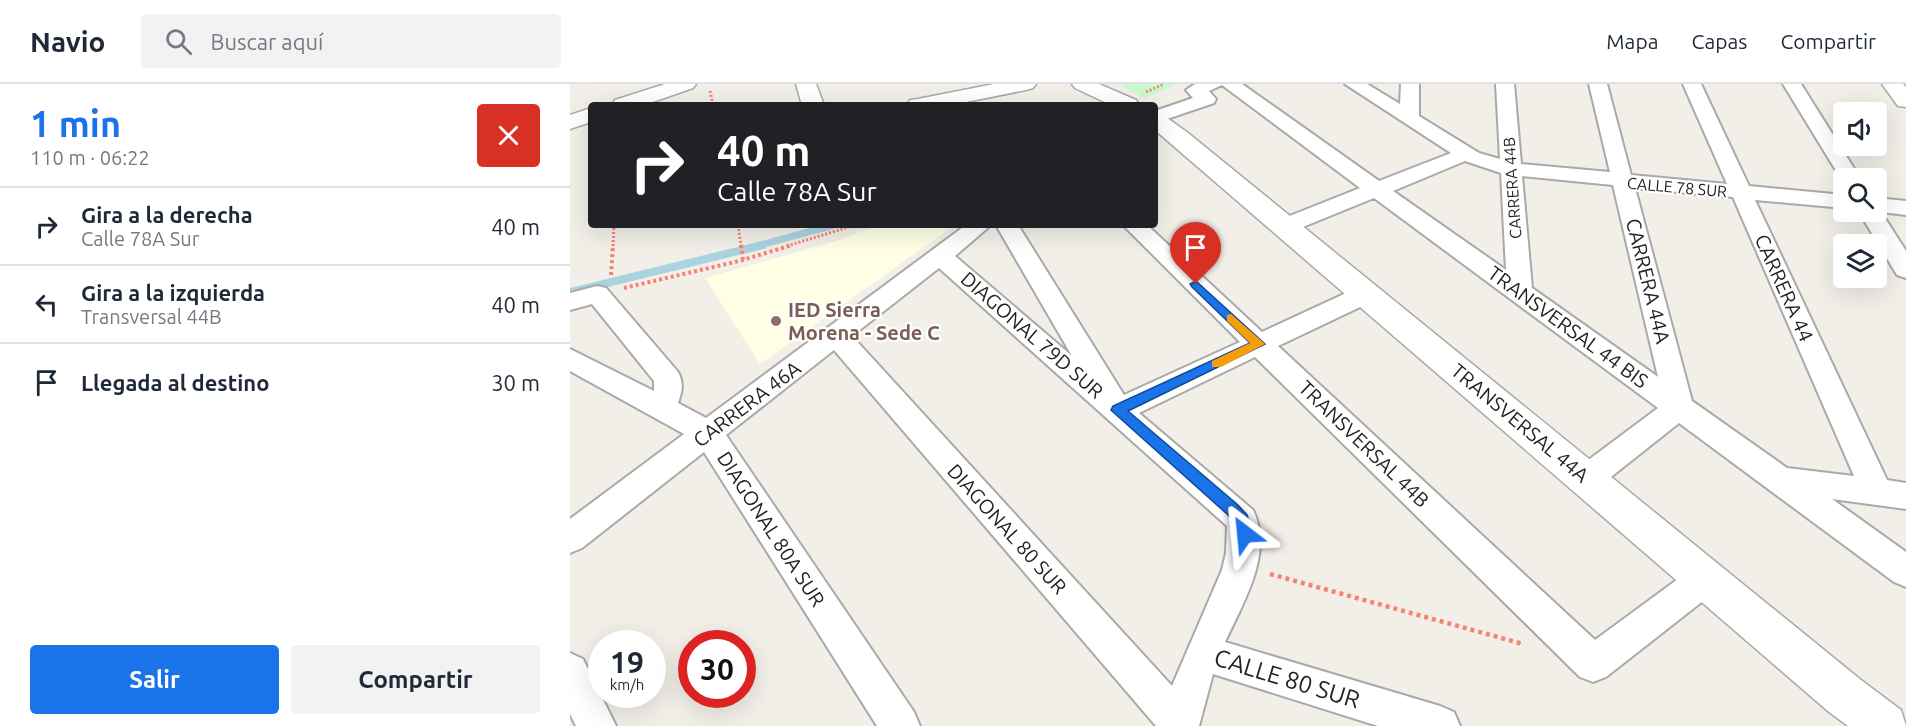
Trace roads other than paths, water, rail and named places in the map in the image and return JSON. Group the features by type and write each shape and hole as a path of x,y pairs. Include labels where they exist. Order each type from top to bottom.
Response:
{"street":[{"path":"632,102 687,84"},
{"path":"806,84 812,102"},
{"path":"933,102 1026,84"},
{"path":"1083,84 1122,102"},
{"path":"1158,117 1207,99 1195,90 1213,84"},
{"name":"TRANSVERSAL 44 BIS","path":"1230,84 1906,571"},
{"name":"CALLE 78 SUR","path":"1354,84 1466,154 1483,162 1511,169 1623,182 1833,201"},
{"path":"1409,119 1410,84"},
{"name":"CARRERA 44B","path":"1505,84 1520,292"},
{"name":"CARRERA 44A","path":"1598,84 1679,407"},
{"name":"CARRERA 44","path":"1692,84 1741,193 1891,494"},
{"path":"1792,84 1844,168"},
{"path":"1892,84 1906,101"},
{"path":"570,122 588,117"},
{"name":"TRANSVERSAL 44A","path":"1158,120 1705,579 1847,711 1885,726"},
{"path":"1285,226 1466,154"},
{"path":"1887,206 1906,208"},
{"path":"1876,222 1906,270"},
{"name":"CARRERA 46A","path":"570,538 976,228"},
{"path":"1009,228 1118,410 1366,294"},
{"name":"TRANSVERSAL 44B","path":"1137,228 1593,664 1705,579"},
{"name":"DIAGONAL 79D SUR","path":"940,256 1233,509 1242,520 1245,534 1240,565 1203,652"},
{"path":"570,302 604,285 668,379 668,392 662,407"},
{"name":"DIAGONAL 80 SUR","path":"836,335 1179,724"},
{"name":"DIAGONAL 80A SUR","path":"570,359 708,433 900,726"},
{"path":"1586,479 1679,407"},
{"path":"1779,480 1891,494"},
{"path":"1179,724 1203,652"},
{"name":"CALLE 80 SUR","path":"1203,652 1440,726"},
{"path":"570,672 596,726"}],"waterway":[{"path":"757,246 823,228"},
{"path":"570,292 763,245"}],"place":[{"name":"IED Sierra Morena - Sede C","path":"776,321"}]}
